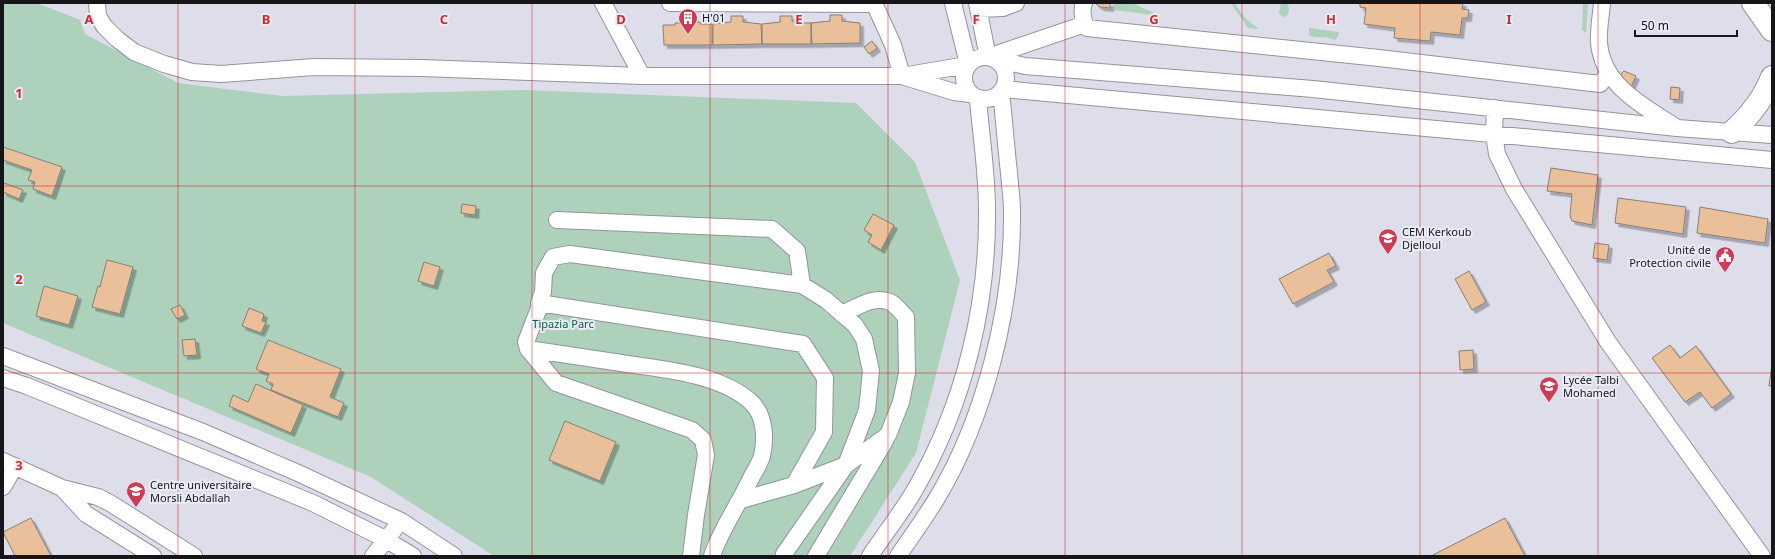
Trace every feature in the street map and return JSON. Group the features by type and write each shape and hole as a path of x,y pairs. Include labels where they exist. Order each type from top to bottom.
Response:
{"highway":[{"path":"1753,3 1772,30"},
{"path":"1732,132 1746,120 1757,106 1766,91 1772,76"}],"street":[{"path":"97,3 98,16 104,26 117,40 134,52 164,64 192,72 221,74 314,67 421,68 642,76 902,76 968,64"},
{"path":"603,3 642,76"},
{"path":"670,3 874,3 893,45 902,76"},
{"path":"952,3 968,64"},
{"path":"898,556 937,498 960,453 978,407 993,359 1004,310 1009,268 1012,212 1002,91 1006,82 1004,69 991,58 977,6 1003,8 1016,3"},
{"path":"1084,3 1085,24 1087,28 1379,58 1600,84 1609,73"},
{"path":"1602,3 1599,42 1602,58 1609,73 1626,94 1677,128"},
{"path":"870,556 917,487 939,444 957,399 970,353 980,306 986,258 987,209 974,96 964,83 963,77 968,64 974,59 991,58 1085,24"},
{"path":"991,58 1025,66 1313,89 1677,128 1772,135"},
{"path":"902,76 954,92 991,99 1002,91 1772,160"},
{"path":"1495,108 1494,134 1497,154 1514,189 1608,342 1755,554"},
{"path":"558,220 772,229 797,251 802,285"},
{"path":"691,556 706,455 703,440 692,430 556,383 528,349 526,342 539,308 539,303 543,292 544,273 553,257 570,254 802,285 826,300 854,325 864,339 871,372 867,410 846,465 784,554"},
{"path":"816,556 888,435 901,402 907,373 906,316 891,302 878,299 865,303 842,314"},
{"path":"539,303 803,344 825,378 824,432 794,484"},
{"path":"528,349 675,372 710,380 739,393 752,403 761,415 764,435 762,457 741,500 716,544 712,556"},
{"path":"3,356 203,432 401,521 454,556"},
{"path":"3,378 27,386 298,497 385,539 406,554 418,533"},
{"path":"741,500 794,484 846,465 888,435"},
{"path":"3,487 9,463 62,488 98,497 110,503 194,556"},
{"path":"62,488 86,514 153,556"},
{"path":"373,556 385,539 401,521"}],"green space":[{"name":"Tipazia Parc","path":"3,3 37,3 80,20 85,34 178,83 282,96 523,90 856,103 915,162 960,280 916,453 850,556 494,556 371,477 3,323"},
{"path":"1114,3 1132,3 1161,16 1114,10"},
{"path":"1231,3 1234,3 1245,18 1259,29 1248,28"},
{"path":"1281,3 1288,3 1289,11 1287,16 1284,17 1279,14"},
{"path":"1583,3 1588,3 1586,33 1582,30"},
{"path":"1309,28 1339,32 1338,37 1335,40 1326,37 1312,36 1309,35"}],"building":[{"path":"1095,3 1110,3 1110,8 1100,7"},
{"path":"1360,3 1463,3 1462,9 1469,10 1468,18 1462,18 1460,35 1431,32 1430,41 1394,38 1395,28 1364,24 1366,8 1360,7"},
{"path":"830,15 842,15 842,21 860,23 860,43 812,44 811,23 830,21"},
{"name":"H'01","path":"693,16 694,22 700,22 700,24 712,24 712,45 664,45 663,25 675,25 675,23 682,23 681,17"},
{"path":"731,16 743,16 743,22 761,24 762,44 713,45 713,24 731,22"},
{"path":"780,16 792,16 792,21 799,21 799,23 811,23 811,44 762,44 762,24 780,22"},
{"path":"872,41 877,48 869,54 864,47"},
{"path":"1624,71 1636,76 1631,87 1619,76"},
{"path":"1671,87 1680,88 1679,100 1670,99"},
{"path":"3,147 62,167 52,196 33,189 35,182 28,180 32,170 3,160"},
{"path":"1551,168 1598,175 1592,225 1572,221 1570,216 1572,194 1547,191"},
{"path":"4,183 23,190 19,199 3,192"},
{"path":"1618,198 1686,207 1683,234 1615,223"},
{"path":"462,204 476,206 475,215 461,213"},
{"path":"1700,207 1768,219 1765,243 1697,233"},
{"path":"873,214 894,225 881,250 868,242 872,235 864,230"},
{"path":"1595,243 1609,245 1607,260 1593,258"},
{"path":"1329,253 1336,266 1327,270 1334,282 1293,304 1279,279"},
{"path":"107,260 133,267 120,314 92,307 98,286 100,287"},
{"path":"424,262 440,267 434,286 418,281"},
{"path":"1469,271 1486,302 1472,310 1455,279"},
{"path":"44,286 78,296 69,325 36,316"},
{"path":"180,305 185,315 177,319 171,309"},
{"path":"249,308 264,314 262,321 266,322 261,333 242,326"},
{"path":"195,339 197,355 184,356 182,340"},
{"path":"268,340 341,369 330,397 344,403 338,417 271,390 273,384 266,381 269,374 256,369"},
{"path":"1670,345 1680,358 1696,346 1731,394 1712,408 1700,392 1685,402 1652,358"},
{"path":"1473,350 1474,369 1460,370 1459,351"},
{"path":"1772,364 1772,386 1769,386"},
{"path":"256,384 303,405 291,433 229,406 233,395 248,402"},
{"path":"565,421 616,442 600,481 549,460"},
{"path":"31,518 51,556 15,556 3,532"},
{"path":"1505,518 1525,556 1431,556"}],"place":[{"name":"H'01","path":"688,35"},
{"name":"CEM Kerkoub Djelloul","path":"1388,255"},
{"name":"Unité de Protection civile","path":"1725,273"},
{"name":"Lycée Talbi Mohamed","path":"1549,403"},
{"name":"Centre universitaire Morsli Abdallah","path":"136,508"}]}
